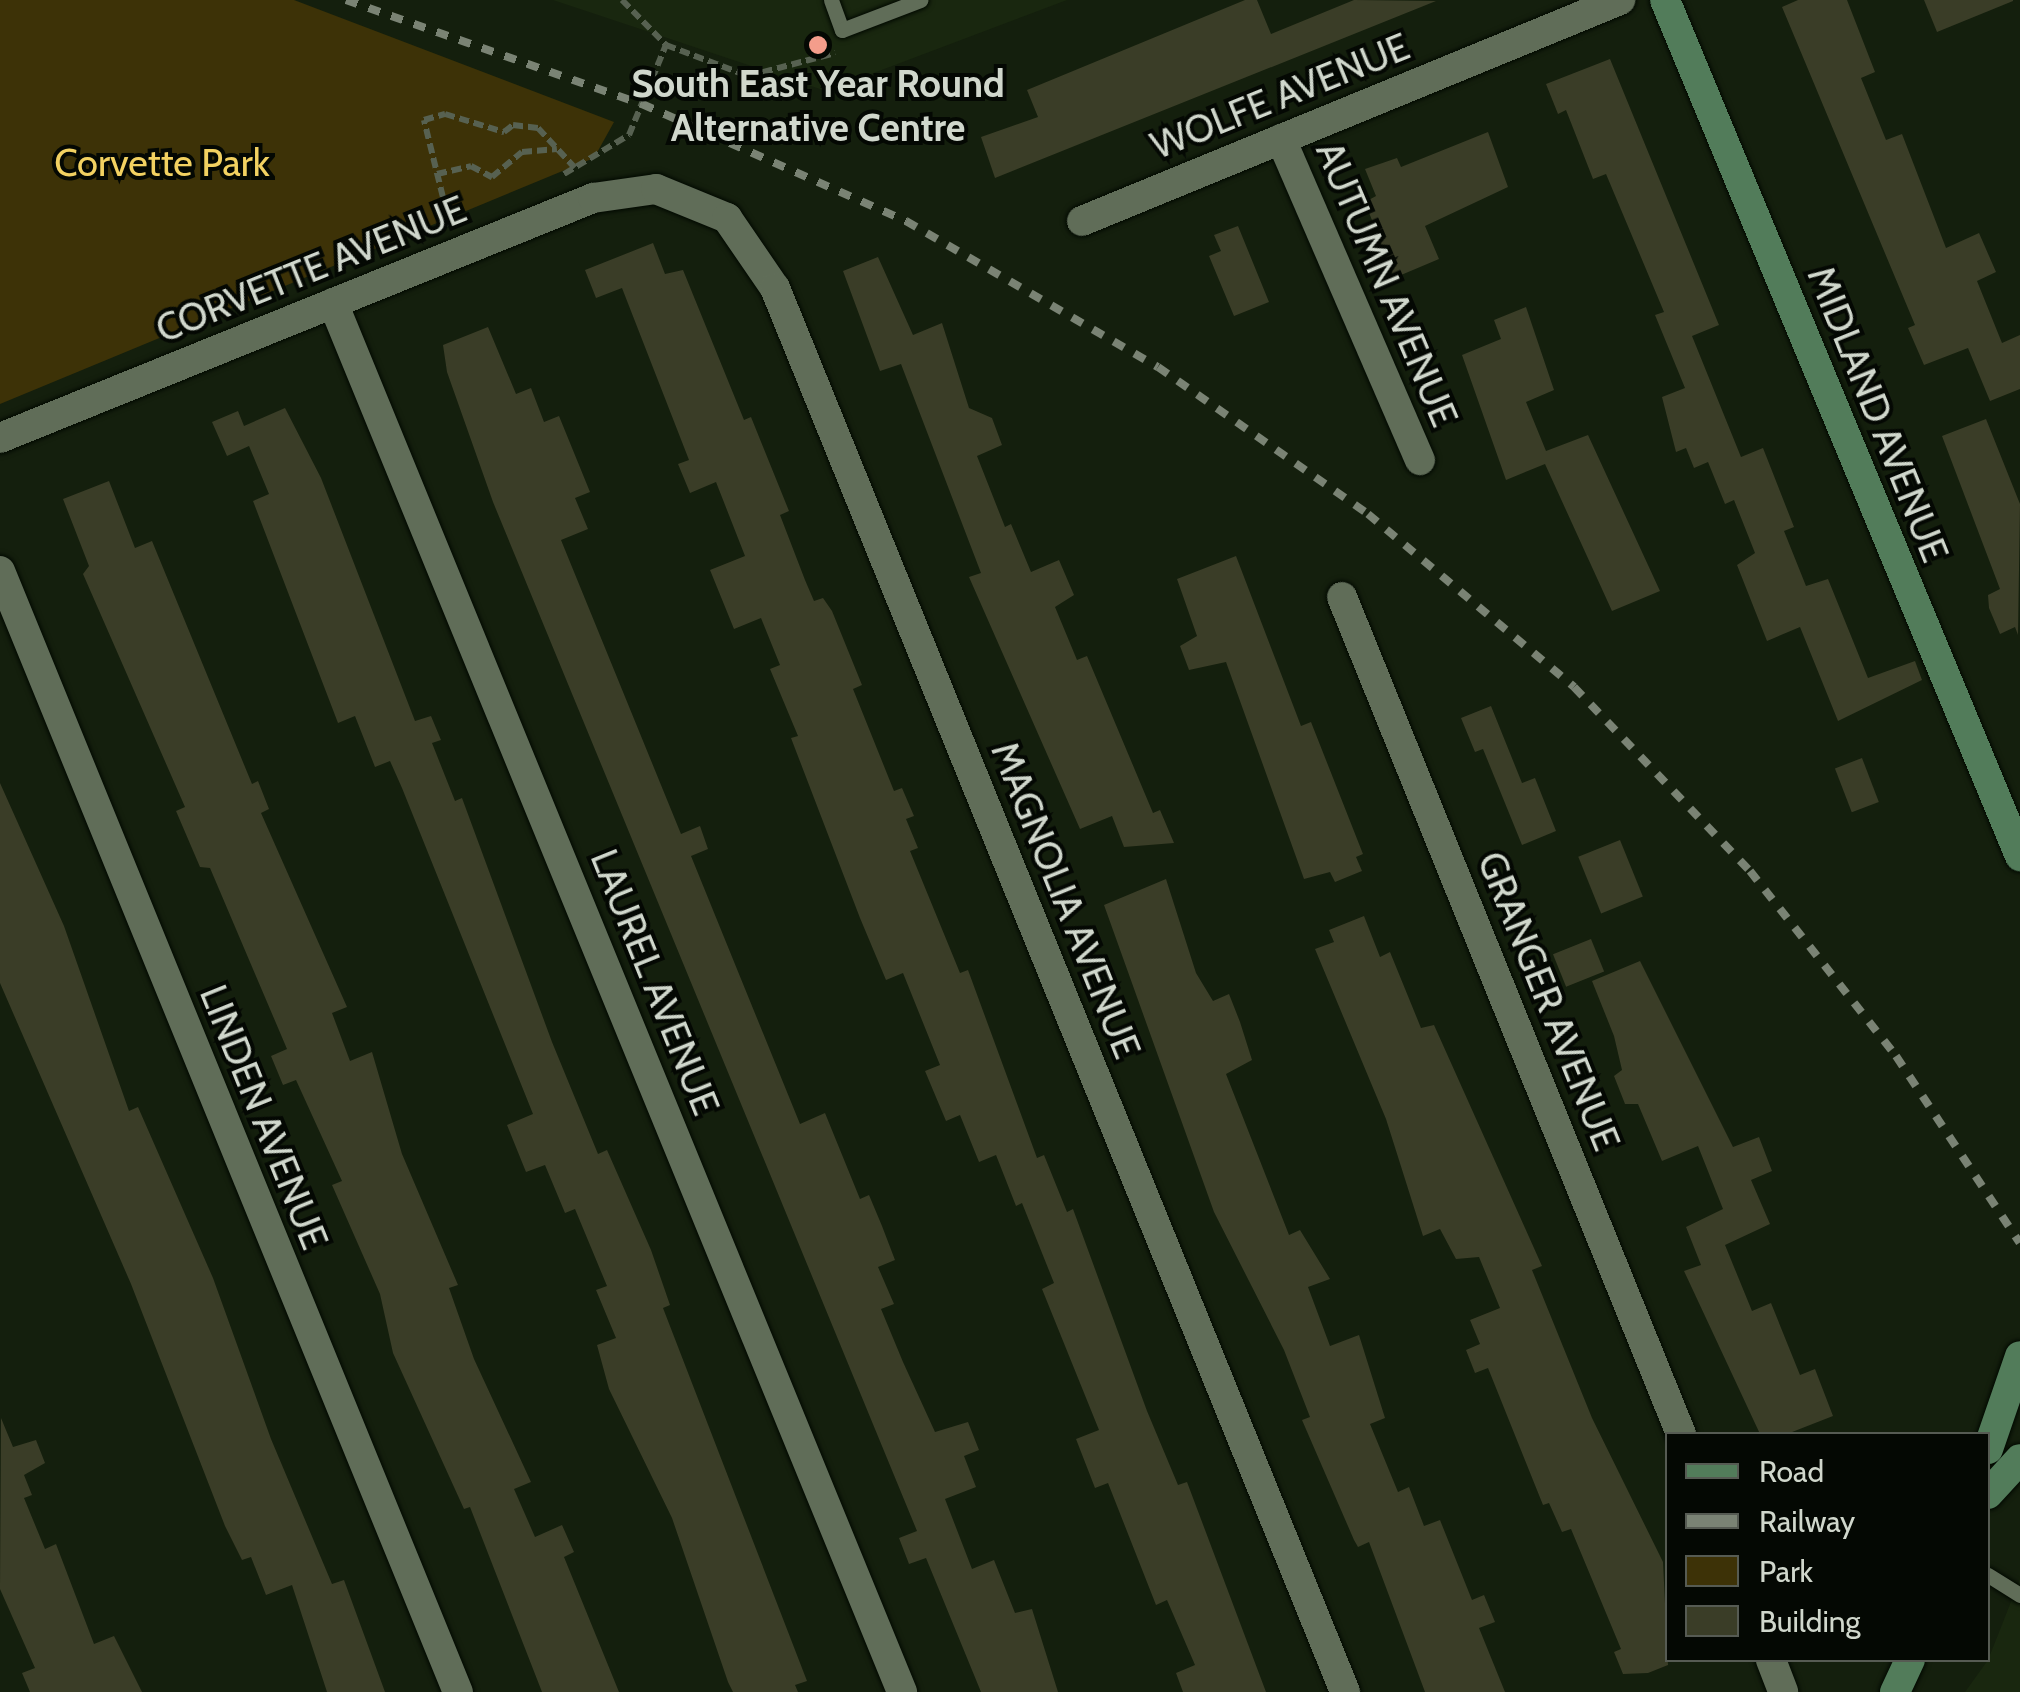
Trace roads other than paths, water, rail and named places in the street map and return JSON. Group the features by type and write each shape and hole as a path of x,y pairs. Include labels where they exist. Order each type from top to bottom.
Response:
{"main road":[{"name":"MIDLAND AVENUE","path":"1665,0 2020,856"},
{"path":"1990,1443 2020,1356"},
{"path":"1990,1492 2020,1459"},
{"path":"1895,1692 1909,1662"}],"street":[{"name":"WOLFE AVENUE","path":"1082,221 1620,0"},
{"name":"AUTUMN AVENUE","path":"1281,139 1420,460"},
{"name":"CORVETTE AVENUE","path":"0,438 593,198 656,189"},
{"name":"MAGNOLIA AVENUE","path":"656,189 726,218 775,288 1345,1692"},
{"name":"LAUREL AVENUE","path":"334,303 902,1692"},
{"name":"LINDEN AVENUE","path":"0,570 458,1692"},
{"name":"GRANGER AVENUE","path":"1342,597 1681,1432"},
{"path":"1772,1662 1780,1691"}],"lane":[{"path":"831,0 842,30 916,1"},
{"path":"1990,1576 2020,1595"}],"railway":[{"path":"346,0 642,104 906,221 1158,367 1368,514 1574,687 1750,871 1896,1056 2020,1243"}],"place":[{"name":"South East Year Round Alternative Centre","path":"818,45"}],"park label":[{"name":"Corvette Park","path":"162,163"}]}
